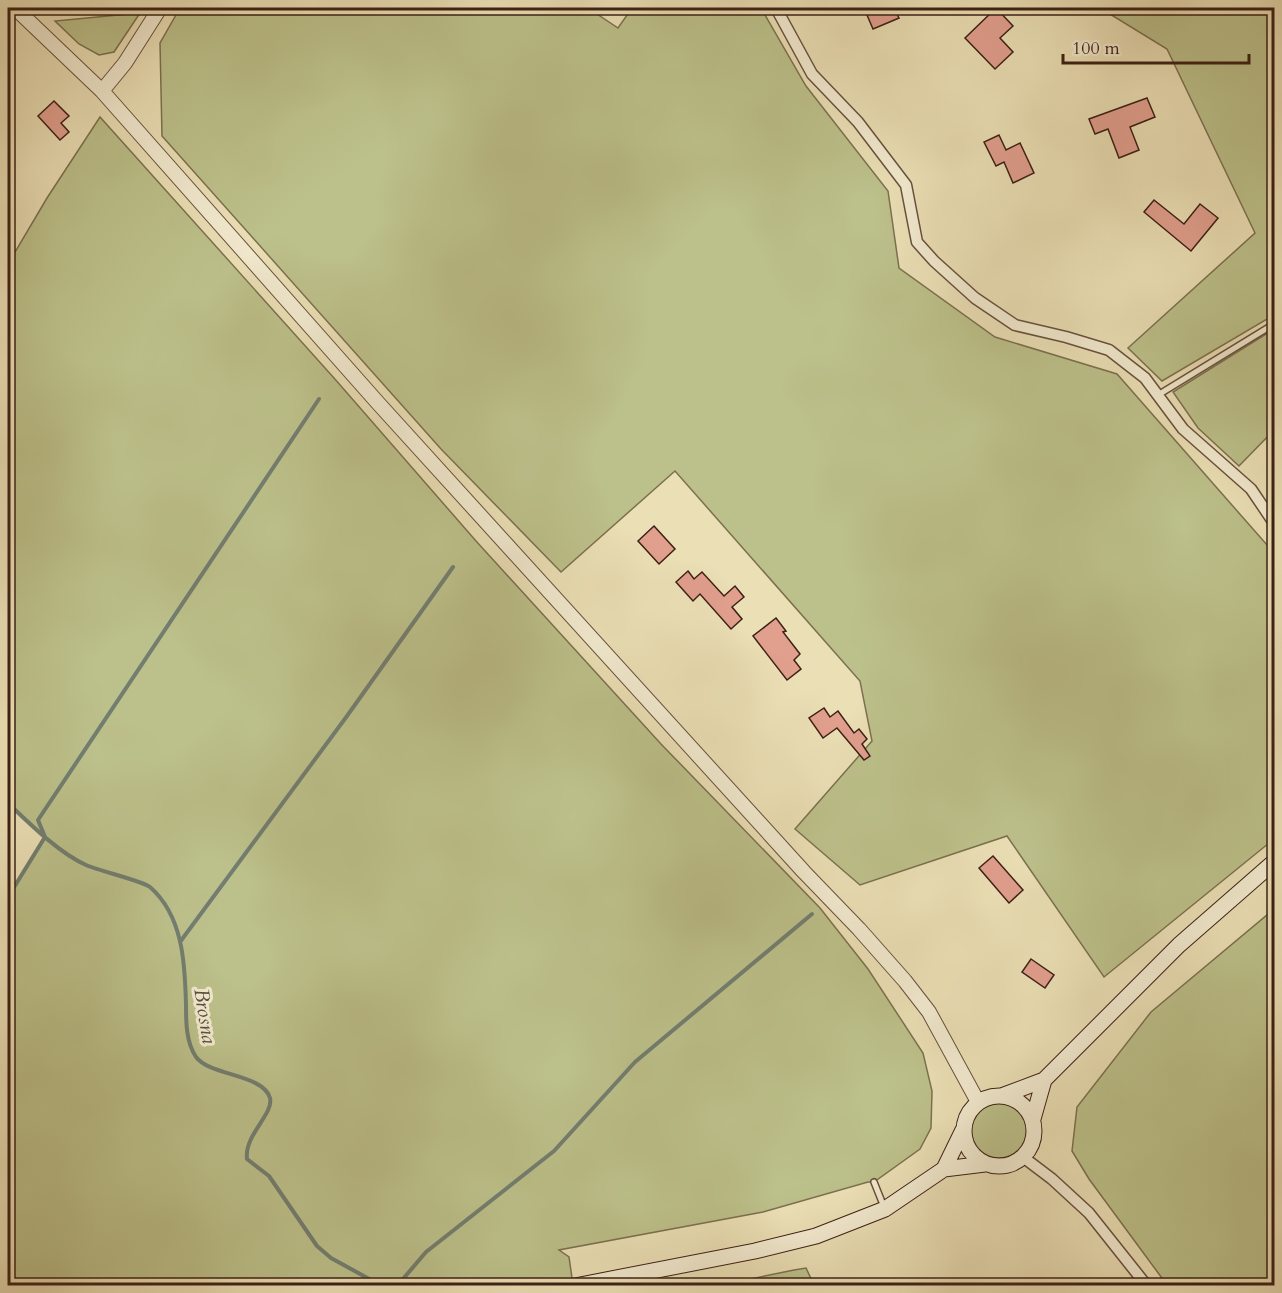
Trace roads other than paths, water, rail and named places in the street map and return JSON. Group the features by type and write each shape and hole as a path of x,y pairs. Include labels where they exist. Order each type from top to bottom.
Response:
{"main road":[{"path":"944,1169 963,1130 965,1119 978,1102 1044,1080 1179,945 1275,862"},
{"path":"574,1286 755,1251 816,1236 885,1209 944,1169 985,1164 1005,1166 1023,1157 1030,1149 1034,1139 1033,1119 1044,1080"},
{"path":"1004,1095 1020,1102 1033,1119"},
{"path":"963,1130 969,1151 985,1164"}],"street":[{"path":"15,8 102,91 386,412 905,981 928,1012 978,1102"},
{"path":"102,91 125,63 160,8"},
{"path":"776,8 812,74 858,122 906,185 917,242 934,261 975,298 1015,325 1109,350 1145,378 1183,429 1251,489 1275,523"},
{"path":"1023,1157 1052,1179 1089,1213 1147,1286"}],"lane":[{"path":"1158,395 1275,324"},
{"path":"874,1182 885,1209"}],"waterway":[{"path":"8,897 45,837 38,820 319,399"},
{"path":"180,942 347,716 453,567"},
{"name":"Brosna","path":"8,803 45,837 76,860 146,885 161,899 176,926 180,941 185,973 187,1032 196,1057 212,1068 257,1084 270,1098 268,1111 250,1142 247,1159 269,1176 317,1246 331,1258 382,1286"},
{"path":"397,1286 426,1252 554,1151 635,1062 812,914"}]}
